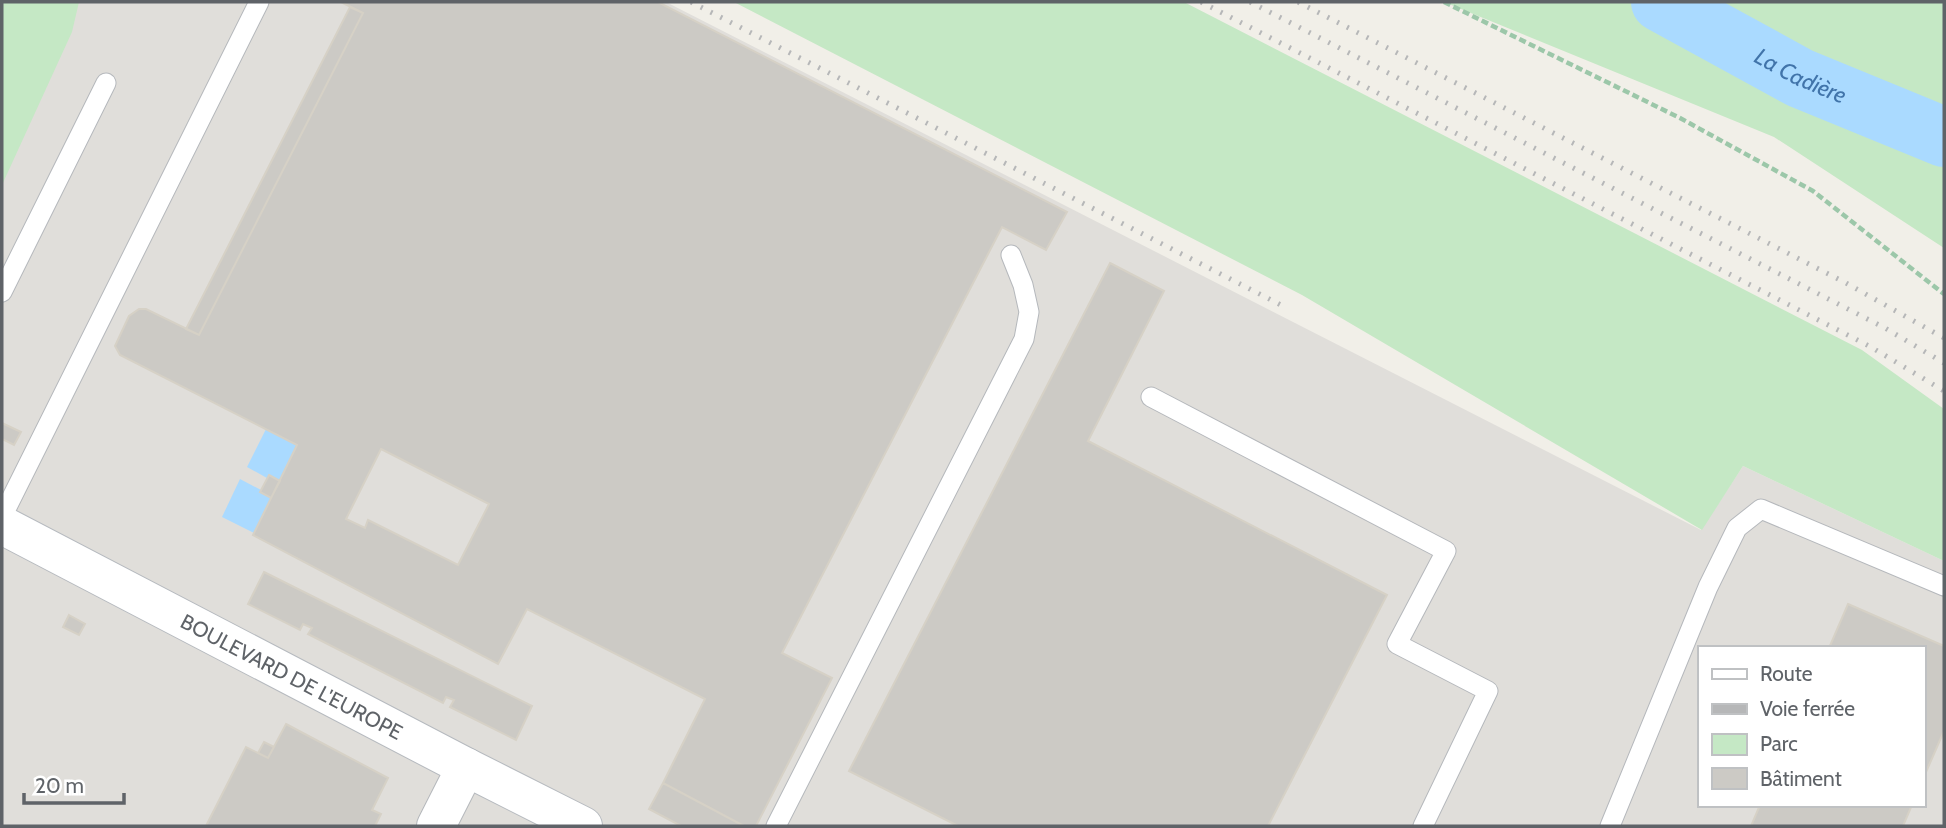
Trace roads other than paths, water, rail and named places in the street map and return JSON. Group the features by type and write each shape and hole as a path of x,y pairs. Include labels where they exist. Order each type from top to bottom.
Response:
{"street":[{"name":"BOULEVARD DE L'EUROPE","path":"2,525 583,826"},
{"path":"436,826 466,767"}],"lane":[{"path":"2,517 259,2"},
{"path":"2,292 106,83"},
{"path":"776,826 1024,339 1030,312 1011,255"},
{"path":"1151,397 1446,551 1397,644 1488,691 1423,826"},
{"path":"1610,826 1707,587 1737,528 1761,509 1944,586"}],"water":[{"path":"266,429 297,445 280,481 269,475 267,478 247,467"},
{"path":"240,479 271,498 254,533 222,517"}],"waterway":[{"name":"La Cadière","path":"1661,2 1800,78 1944,137"}],"railway":[{"path":"691,2 1281,305"},
{"path":"1201,2 1871,347 1944,391"},
{"path":"1250,2 1885,328 1944,363"},
{"path":"1298,2 1846,283 1944,338"}]}
